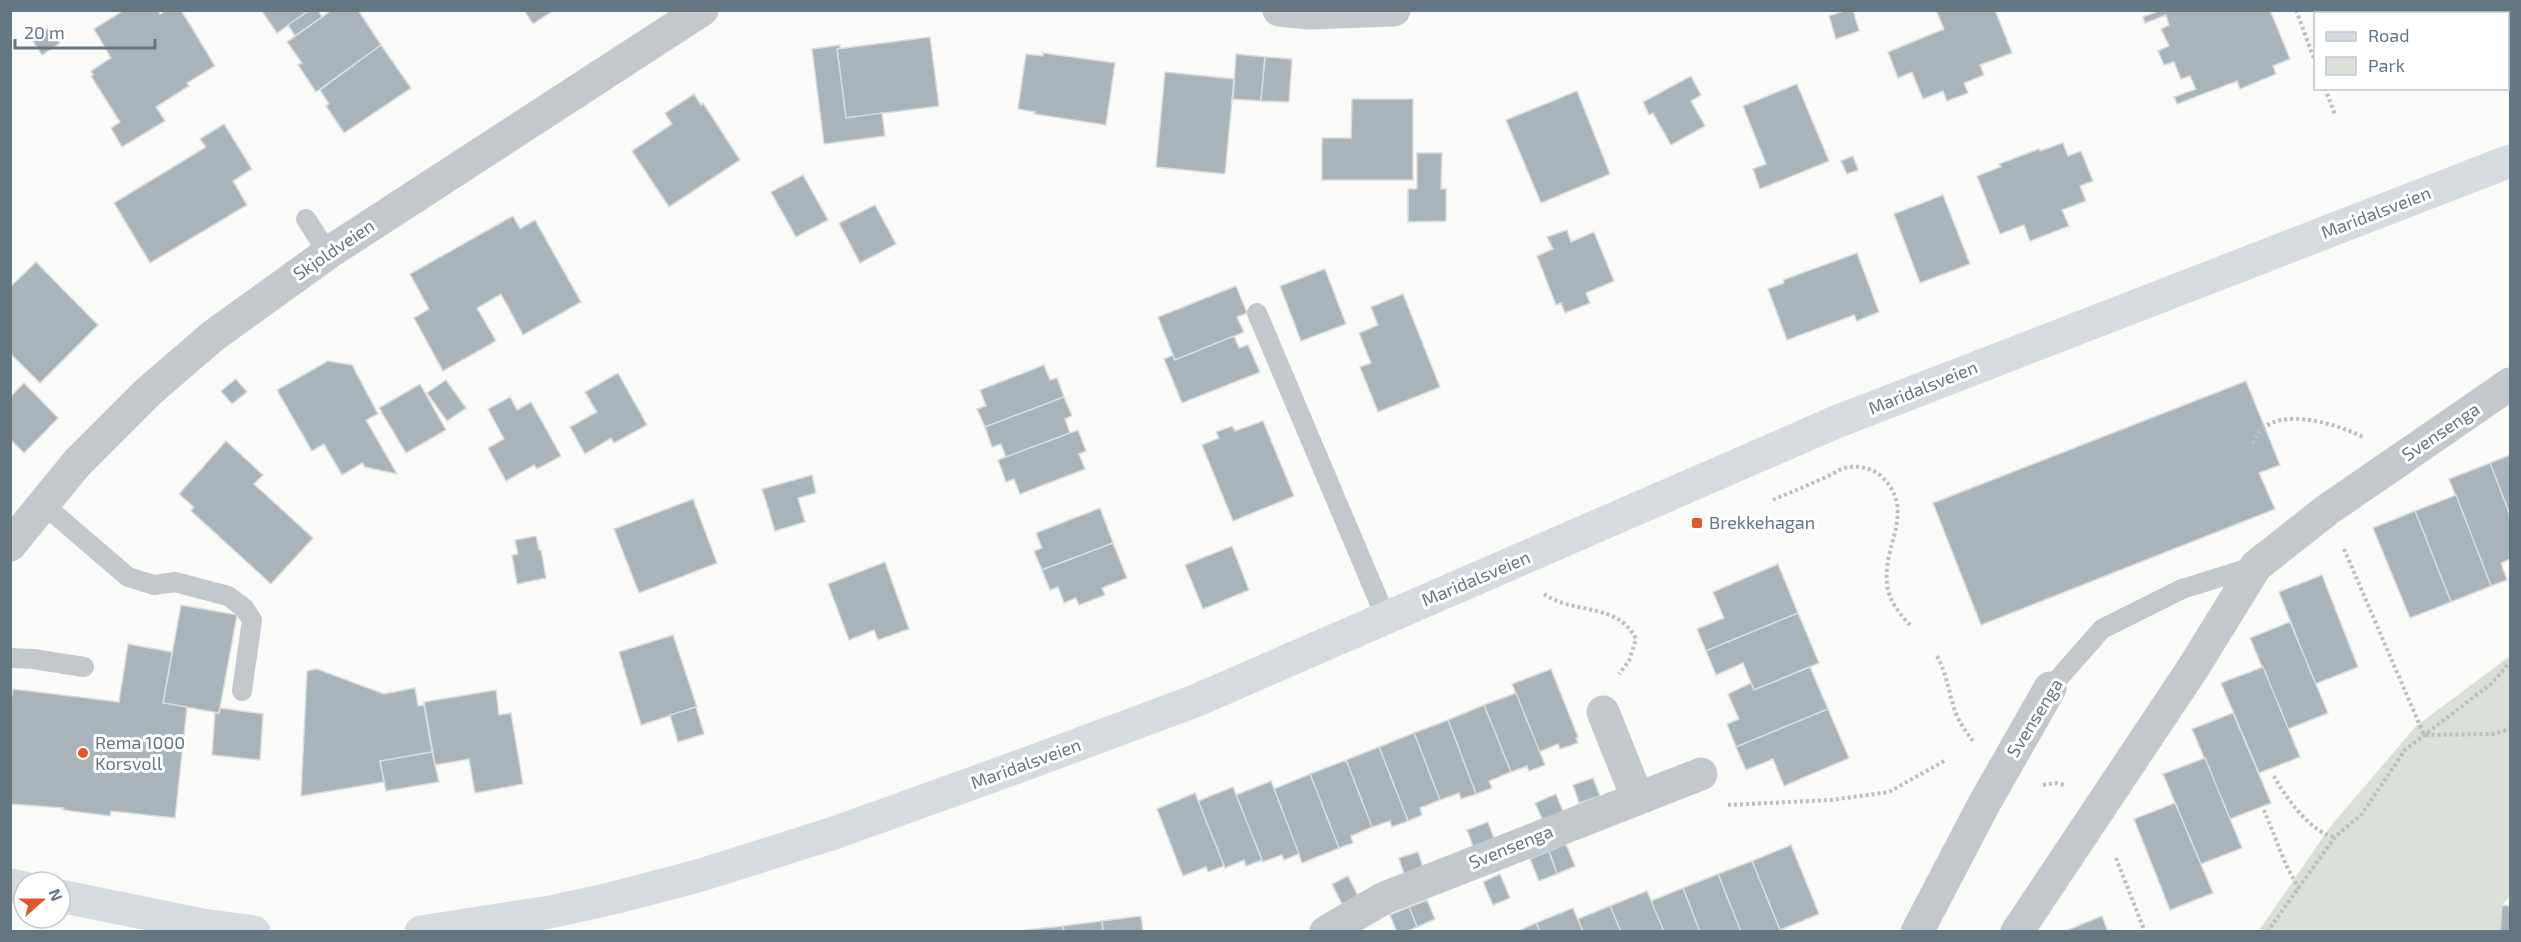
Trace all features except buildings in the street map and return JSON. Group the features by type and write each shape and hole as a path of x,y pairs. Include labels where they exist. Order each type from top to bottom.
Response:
{"main road":[{"name":"Maridalsveien","path":"421,932 550,912 701,875 823,836 1012,770 1195,701 1847,418 2511,161"},
{"path":"72,898 202,925 254,932"}],"street":[{"name":"Skjoldveien","path":"10,545 77,463 148,392 213,336 328,253 702,10"},
{"path":"1279,10 1309,13 1394,10"},
{"name":"Svensenga","path":"2017,932 2193,668 2256,566 2326,510 2511,384"},
{"name":"Svensenga","path":"1917,932 1984,804 2050,688"},
{"path":"1603,712 1637,798"},
{"name":"Svensenga","path":"1326,932 1384,898 1701,774"}],"lane":[{"path":"306,219 328,253"},
{"path":"1257,313 1386,618"},
{"path":"43,504 128,577 154,585 175,582 228,596 244,608 252,620 242,691"},
{"name":"Svensenga","path":"2050,688 2102,629 2182,589 2256,566"},
{"path":"10,658 84,667"}],"path":[{"path":"2296,10 2314,59"},
{"path":"2326,90 2335,115"},
{"path":"2253,444 2257,432 2264,425 2296,418 2347,429 2388,449 2401,459"},
{"path":"1773,500 1847,467 1868,468 1889,483 1897,498 1899,516 1887,565 1887,586 1894,604 1912,627"},
{"path":"2326,510 2400,675 2412,712 2424,735"},
{"path":"1535,588 1553,600 1614,616 1625,622 1636,639 1629,661 1605,695 1603,712"},
{"path":"1937,656 1944,668 1953,707 1965,731 1978,748"},
{"path":"2267,932 2335,837 2362,814 2405,750 2492,683 2511,662"},
{"path":"2424,735 2494,734 2511,729"},
{"path":"1720,804 1831,800 1889,792 1946,760"},
{"path":"2274,776 2315,828 2327,836 2335,837"},
{"path":"2035,787 2056,783 2067,787"},
{"path":"2264,810 2286,865 2299,889"},
{"path":"2115,856 2145,932"}],"green space":[{"path":"2510,656 2510,896 2502,905 2500,931 2258,932 2330,827 2416,726"}],"place":[{"name":"Brekkehagan","path":"1697,523"},
{"name":"Rema 1000 Korsvoll","path":"83,753"}]}
